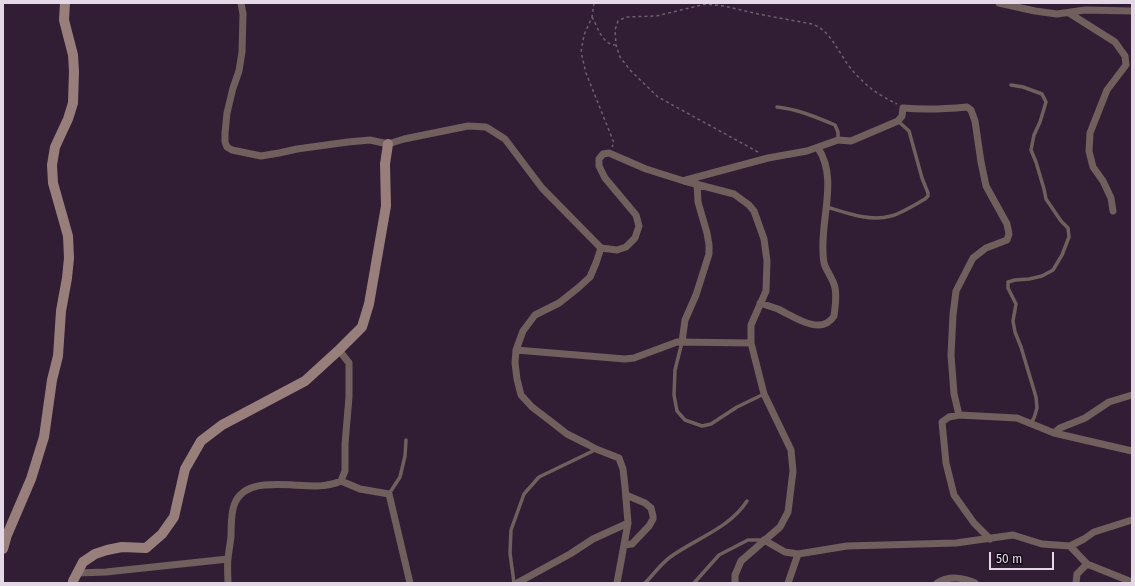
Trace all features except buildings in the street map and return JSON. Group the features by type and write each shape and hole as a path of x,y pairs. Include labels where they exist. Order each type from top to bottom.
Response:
{"street":[{"path":"3,549 7,535 31,479 44,438 52,380 58,356 61,311 67,278 69,258 68,236 53,183 52,165 55,147 68,119 73,103 74,65 64,20 65,3"},
{"path":"241,3 243,14 242,52 239,71 227,113 225,133 225,142 227,147 232,150 261,156 297,148 348,142 370,140 388,144 404,139 468,126 486,127 505,140 542,188 600,248 617,250 626,247 635,238 639,226 636,215 605,178 599,166 599,159 603,154 609,153 646,169 734,194 749,205 754,211 764,239 767,261 766,291 751,325 751,343 764,394 791,450 793,471 788,512 780,527 741,561 735,575 735,583"},
{"path":"999,3 1057,14 1085,10 1132,11"},
{"path":"1069,13 1115,42 1125,56 1126,66 1107,90 1090,133 1089,151 1093,167 1103,181 1111,198 1113,211"},
{"path":"684,181 768,158 807,151 838,140 851,141 898,121 902,116 903,108 940,109 967,107 971,110 975,121 986,186 1007,224 1009,234 1007,240 986,248 973,258 956,291 951,355 954,394 959,415"},
{"path":"73,583 83,562 95,554 122,547 146,548 162,534 174,517 185,469 201,441 222,425 305,381 362,327 369,304 386,206 385,164 388,144"},
{"path":"760,303 779,310 796,319 816,325 827,324 834,316 835,288 824,264 823,248 823,229 827,207 828,188 827,170 824,157 818,148"},
{"path":"682,342 686,320 696,295 709,254 707,232 698,202 697,184"},
{"path":"600,248 590,277 558,303 535,315 524,331 516,350 515,363 516,379 521,395 532,407 567,434 596,449 619,458 623,469 628,523 617,583"},
{"path":"516,350 625,359 634,358 677,342 751,343"},
{"path":"228,583 228,559 231,542 233,508 237,499 242,493 252,487 266,485 314,486 332,485 341,481 345,471 345,444 349,397 349,363 339,350"},
{"path":"1054,433 1060,428 1085,418 1109,402 1132,395"},
{"path":"990,539 974,523 954,495 946,464 942,422 949,417 959,415 1017,418 1054,433 1132,451"},
{"path":"341,481 360,489 389,494 410,583"},
{"path":"624,545 632,544 649,526 653,519 651,508 645,503 626,494"},
{"path":"764,540 785,552 798,554 846,546 956,543 1013,535 1042,544 1070,546 1094,532 1132,520"},
{"path":"517,583 570,554 593,539 628,523"},
{"path":"1070,546 1087,564 1132,582"},
{"path":"788,583 798,554"},
{"path":"77,573 106,572 228,559"},
{"path":"1076,583 1077,574 1087,564"},
{"path":"937,583 943,580 957,578 968,579 975,583"}],"lane":[{"path":"1011,85 1023,87 1042,94 1046,102 1042,118 1034,135 1031,150 1042,182 1046,200 1061,222 1068,228 1069,237 1062,255 1053,270 1042,276 1008,282 1008,288 1016,304 1013,321 1015,332 1022,347 1036,397 1037,408 1031,423"},
{"path":"776,107 788,108 811,115 835,125 838,132 838,140"},
{"path":"827,207 862,217 874,218 892,216 928,196 909,131 898,121"},
{"path":"682,342 675,370 674,395 677,411 686,420 702,426 711,424 737,407 764,394"},
{"path":"389,494 400,477 405,456 406,440"},
{"path":"514,583 510,553 511,530 524,494 540,477 596,449"},
{"path":"645,583 669,559 733,518 747,502"},
{"path":"694,583 719,555 748,540 764,540"}],"path":[{"path":"594,3 592,17 584,35 580,52 586,73 614,143 609,153"},
{"path":"768,158 658,97 630,70 620,57 616,45 615,30 618,21 626,17 656,16 706,4 724,6 812,24 827,34 834,42 846,62 868,87 903,108"},
{"path":"592,17 606,42 611,45 616,45"}]}
